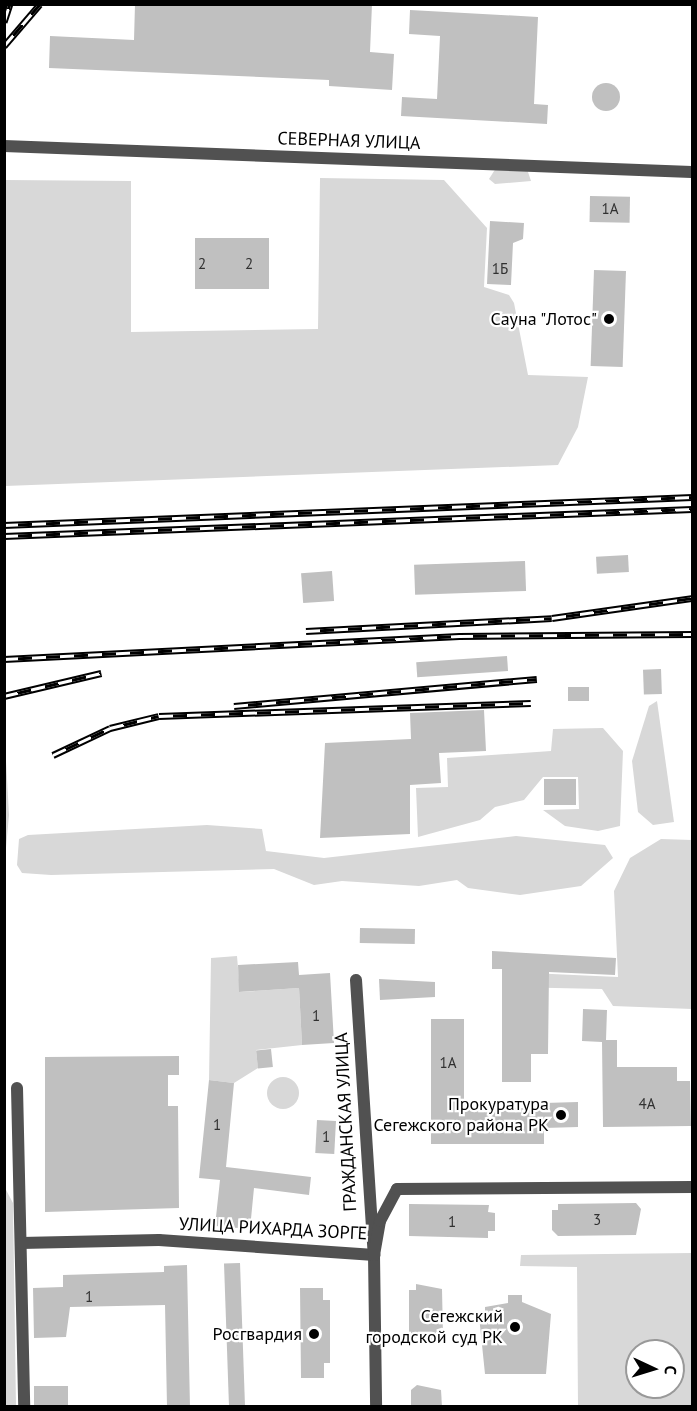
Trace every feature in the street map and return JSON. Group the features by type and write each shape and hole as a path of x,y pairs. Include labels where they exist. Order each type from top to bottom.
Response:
{"street":[{"name":"СЕВЕРНАЯ УЛИЦА","path":"4,146 693,172"},
{"name":"ГРАЖДАНСКАЯ УЛИЦА","path":"356,980 374,1255 376,1407"},
{"path":"17,1088 24,1407"},
{"name":"УЛИЦА РИХАРДА ЗОРГЕ","path":"21,1243 159,1240 374,1255 380,1221 398,1189 693,1188"}],"shaded area":[{"path":"496,168 527,169 531,181 495,184 489,179"},
{"path":"320,178 444,180 487,228 484,287 509,295 514,303 528,375 588,377 578,427 558,465 5,486 5,180 131,181 131,332 318,329"},
{"path":"657,701 674,822 653,825 638,812 632,761 649,706"},
{"path":"4,724 9,815 5,859 4,859"},
{"path":"603,728 623,751 620,826 598,831 565,826 543,810 579,809 578,777 543,777 524,800 495,807 480,820 418,837 416,788 448,787 447,758 551,751 553,729"},
{"path":"207,825 262,829 266,851 324,858 516,836 605,845 613,858 581,886 520,895 468,888 457,880 419,886 342,881 314,885 274,869 51,875 22,873 17,865 19,839 28,835"},
{"path":"661,839 692,840 692,1009 613,1006 602,989 508,987 507,972 618,977 614,891 630,858"},
{"path":"237,956 240,992 299,988 302,1045 256,1050 258,1068 234,1083 209,1080 211,958"},
{"path":"283,1077 294,1082 299,1093 294,1104 283,1109 272,1104 267,1093 272,1082"},
{"path":"5,1188 13,1203 16,1406 5,1406"},
{"path":"692,1253 692,1406 578,1406 577,1267 520,1266 521,1255"}],"building":[{"path":"135,4 372,4 370,52 394,54 392,90 329,86 329,80 49,68 50,36 134,40"},
{"path":"410,10 538,17 534,104 548,105 547,124 401,116 402,97 437,99 440,36 409,34"},
{"path":"606,83 616,87 620,97 616,107 606,111 596,107 592,97 596,87"},
{"path":"590,196 630,197 630,223 590,222"},
{"path":"490,221 524,223 523,239 513,243 511,285 487,284"},
{"path":"195,238 269,238 269,289 195,289"},
{"name":"Сауна \"Лотос\"","path":"594,270 626,271 623,367 591,366"},
{"path":"628,555 629,572 597,574 596,557"},
{"path":"525,561 526,591 415,595 414,565"},
{"path":"332,571 334,601 303,603 301,573"},
{"path":"507,656 508,671 417,677 416,662"},
{"path":"661,669 662,694 644,695 643,670"},
{"path":"568,687 589,687 589,701 568,701"},
{"path":"484,710 486,751 439,753 441,783 410,785 410,834 320,838 325,743 411,739 410,713"},
{"path":"544,779 576,779 576,805 544,805"},
{"path":"360,928 415,929 415,944 360,943"},
{"path":"492,951 616,958 615,975 549,972 548,1054 531,1054 531,1082 502,1082 502,969 492,969"},
{"path":"298,962 299,975 330,973 334,1043 302,1045 299,988 239,992 238,965"},
{"path":"379,979 435,982 435,997 380,1000"},
{"path":"583,1009 607,1010 606,1040 617,1040 617,1067 677,1067 677,1081 690,1081 691,1126 603,1127 602,1042 582,1041"},
{"path":"431,1019 464,1019 464,1108 544,1108 544,1103 578,1102 578,1127 544,1128 544,1144 431,1144"},
{"path":"271,1049 273,1067 258,1068 256,1051"},
{"path":"179,1056 179,1075 168,1075 168,1106 178,1106 179,1208 45,1212 45,1057"},
{"path":"209,1080 234,1083 226,1167 311,1177 309,1195 254,1188 250,1229 215,1226 220,1180 199,1178"},
{"path":"317,1120 336,1121 334,1154 315,1153"},
{"path":"636,1203 641,1209 636,1235 558,1236 552,1230 552,1210 558,1210 558,1204"},
{"path":"409,1204 489,1205 488,1212 495,1213 495,1231 488,1231 488,1238 409,1236"},
{"path":"240,1263 245,1406 229,1406 224,1264"},
{"path":"187,1265 190,1407 167,1407 165,1305 70,1307 66,1337 34,1338 33,1288 63,1287 63,1275 164,1272 164,1266"},
{"path":"416,1284 442,1289 443,1336 436,1336 436,1342 409,1336 409,1290 416,1290"},
{"name":"Росгвардия","path":"300,1288 323,1288 323,1300 330,1300 330,1363 324,1363 324,1378 301,1378"},
{"name":"Сегежский городской суд РК","path":"508,1295 522,1295 522,1302 551,1314 546,1374 485,1374 479,1316 485,1316 485,1307 508,1303"},
{"path":"417,1385 441,1390 442,1407 411,1407 411,1390"},
{"path":"34,1386 68,1386 68,1406 34,1406"}],"railway":[{"path":"4,22 10,4"},
{"path":"4,46 40,4"},
{"path":"4,525 692,497"},
{"path":"4,536 692,509"},
{"path":"306,631 552,618 692,598"},
{"path":"4,659 459,636 692,634"},
{"path":"4,696 101,673"},
{"path":"234,706 537,679"},
{"path":"53,755 110,728 159,716 531,703"}],"place":[{"name":"Сауна \"Лотос\"","path":"609,319"},
{"name":"Прокуратура Сегежского района РК","path":"561,1115"},
{"name":"Сегежский городской суд РК","path":"515,1327"},
{"name":"Росгвардия","path":"314,1334"}]}
